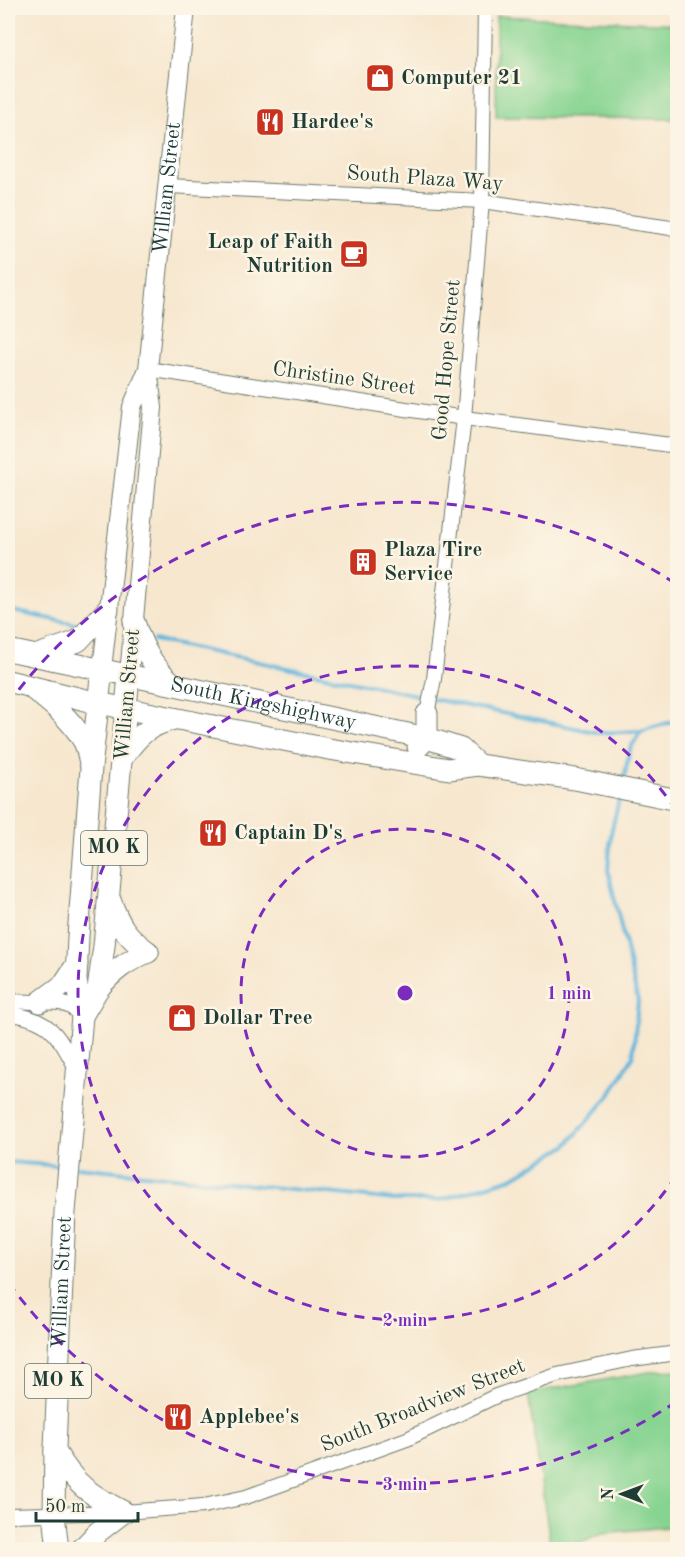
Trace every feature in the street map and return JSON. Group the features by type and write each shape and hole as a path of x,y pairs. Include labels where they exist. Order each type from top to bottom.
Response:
{"main road":[{"name":"William Street","path":"82,1016 98,989 109,898 153,408 148,369 186,8"},
{"name":"William Street","path":"58,1550 54,1514 55,1451 66,1212 82,1016 76,980 91,768 132,407 148,369"},
{"path":"35,656 78,641 108,609"},
{"path":"134,622 142,647 156,668 172,683"},
{"name":"South Kingshighway","path":"8,650 427,738 461,749 478,765"},
{"name":"South Kingshighway","path":"8,681 98,703 388,759 448,769 478,765 575,778 678,800"},
{"path":"28,686 53,705 84,741 91,768"},
{"path":"398,731 419,721 427,714"},
{"path":"388,759 411,752 427,738 427,714"},
{"path":"122,758 138,736 153,725 177,718"},
{"path":"98,989 112,972 148,952 133,941 119,924 109,898"},
{"path":"40,1002 63,985 78,964"},
{"path":"55,1451 69,1475 94,1497 124,1512 98,1532 81,1550"}],"street":[{"name":"Good Hope Street","path":"427,714 434,679 464,418 482,201 485,8"},
{"name":"South Plaza Way","path":"168,186 482,201 678,229"},
{"name":"Christine Street","path":"148,369 464,418 678,446"},
{"path":"8,1000 61,1003 71,1007 82,1016"},
{"path":"8,1013 25,1016 46,1024 61,1041 77,1070"},
{"name":"South Broadview Street","path":"8,1515 124,1512 204,1506 246,1497 407,1439 496,1396 557,1375 632,1359 678,1353"}],"green space":[{"path":"496,16 677,24 677,119 496,117"},
{"path":"677,1370 677,1526 602,1533 564,1549 551,1549 528,1393 655,1371"}],"waterway":[{"path":"8,610 80,625"},
{"path":"154,640 426,697"},
{"path":"433,699 600,733 641,731"},
{"path":"623,783 630,749 641,731 678,720"},
{"path":"77,1167 395,1200 440,1200 512,1178 566,1146 610,1095 633,1056 638,1001 608,870 611,833 620,796"},
{"path":"8,1162 64,1166"}],"place":[{"name":"Computer 21","path":"380,78"},
{"name":"Hardee's","path":"270,122"},
{"name":"Leap of Faith Nutrition","path":"354,254"},
{"name":"Plaza Tire Service","path":"363,562"},
{"name":"Captain D's","path":"213,833"},
{"name":"Dollar Tree","path":"182,1018"},
{"name":"Applebee's","path":"178,1417"}]}
